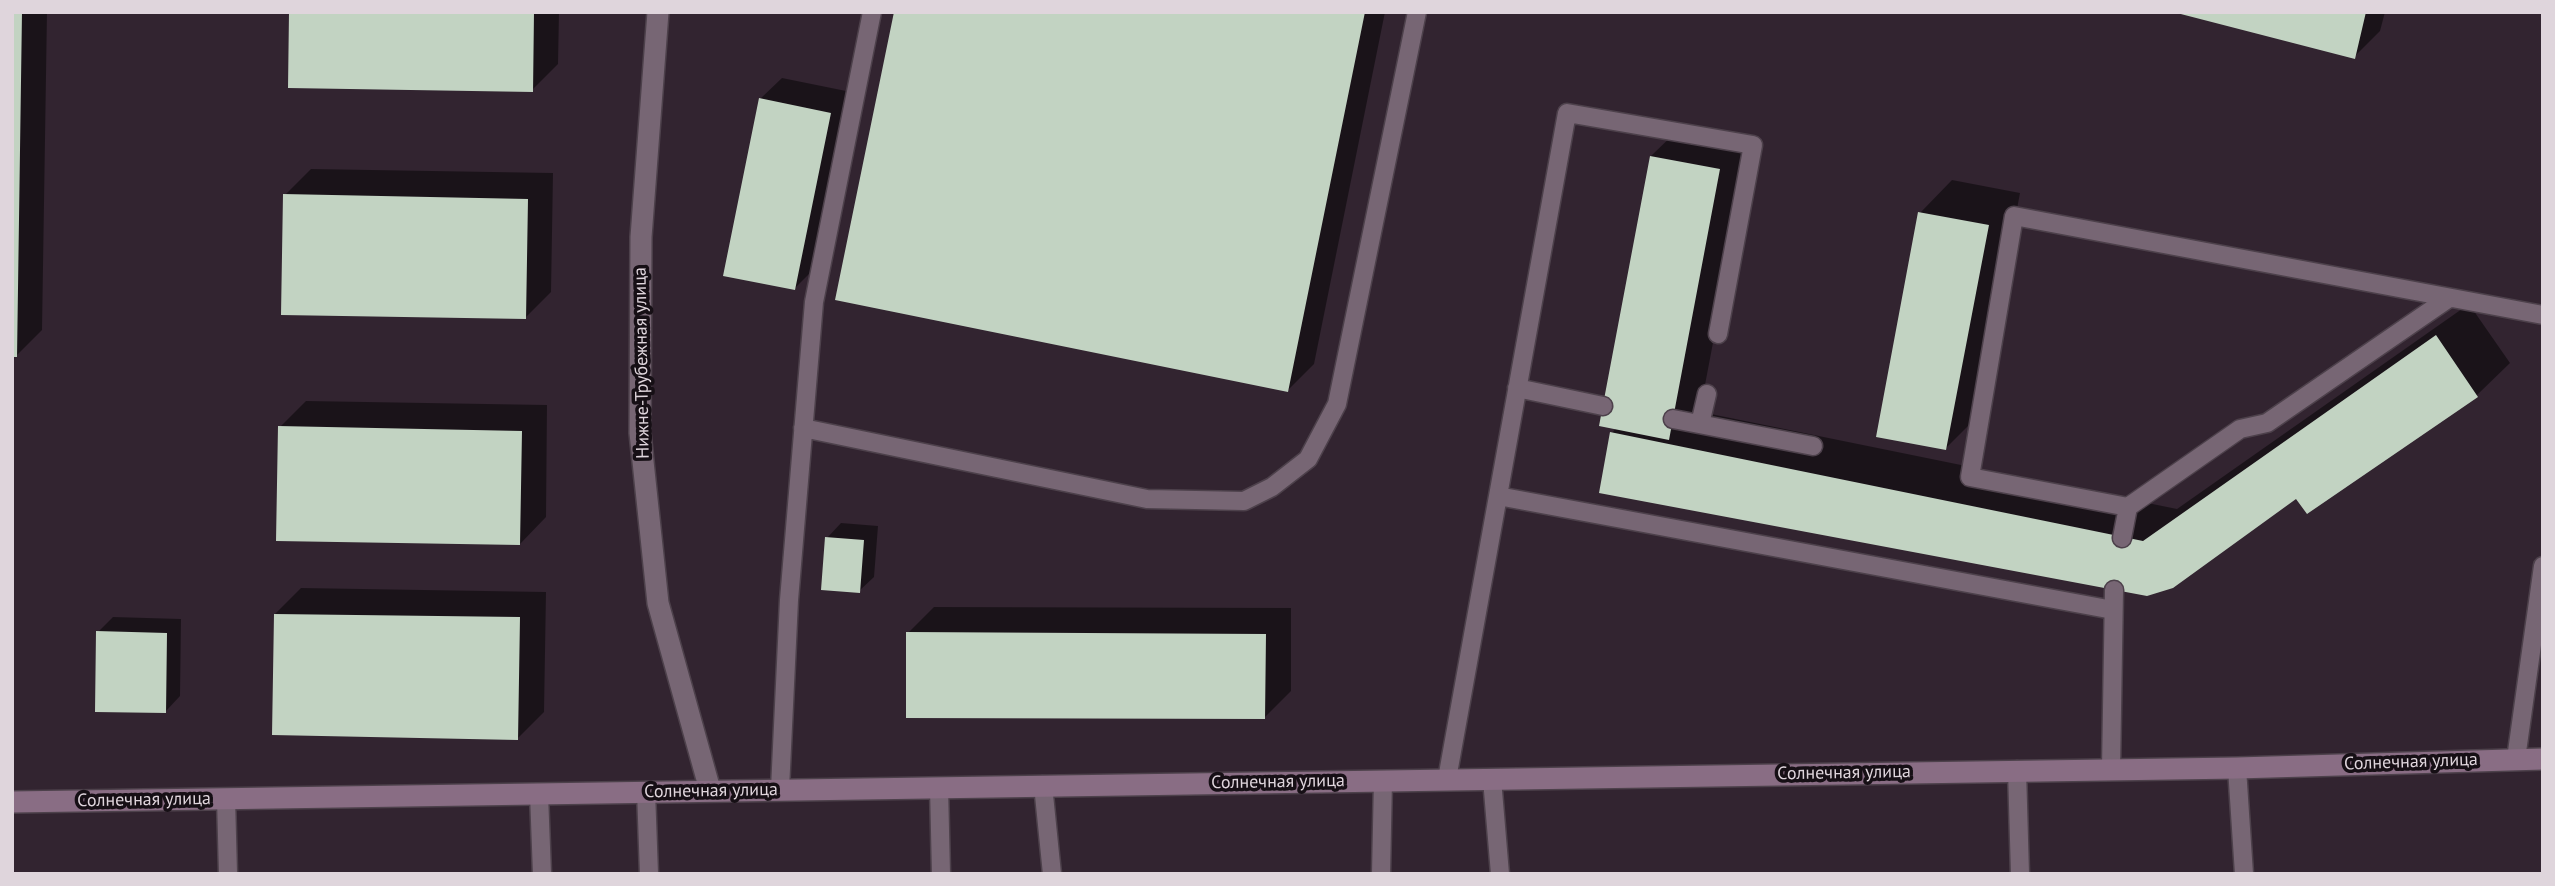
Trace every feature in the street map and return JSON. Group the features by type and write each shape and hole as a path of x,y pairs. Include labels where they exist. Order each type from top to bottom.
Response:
{"main road":[{"name":"Солнечная улица","path":"12,802 2237,768 2543,759"}],"street":[{"name":"Нижне-Трубежная улица","path":"658,12 641,237 640,433 658,603 710,790"}],"lane":[{"path":"780,789 789,600 814,302 872,12"},
{"path":"803,428 1147,499 1244,501 1272,487 1308,459 1337,404 1417,12"},
{"path":"1447,779 1567,113 1753,145 1717,334"},
{"path":"2128,507 1970,477 2014,216 2543,315"},
{"path":"2122,538 2128,507 2239,429 2267,424 2449,298"},
{"path":"1517,388 1603,406"},
{"path":"1700,424 1707,394"},
{"path":"1673,419 1813,446"},
{"path":"1498,496 2113,610"},
{"path":"2516,759 2543,566"},
{"path":"2111,769 2114,590"},
{"path":"2237,768 2244,874"},
{"path":"2017,770 2020,874"},
{"path":"1492,779 1500,874"},
{"path":"1381,874 1383,780"},
{"path":"1043,785 1052,874"},
{"path":"939,787 941,874"},
{"path":"646,792 649,874"},
{"path":"540,794 542,874"},
{"path":"226,799 228,874"}],"building":[{"path":"12,12 22,12 17,357 12,357"},
{"path":"289,12 534,12 533,92 288,88"},
{"path":"894,12 1365,12 1288,392 835,300"},
{"path":"2173,12 2366,12 2355,59"},
{"path":"759,98 831,113 795,290 723,276"},
{"path":"1650,156 1720,169 1669,440 1599,426"},
{"path":"283,194 528,199 526,319 281,315"},
{"path":"1918,212 1989,225 1946,450 1876,437"},
{"path":"2436,335 2478,397 2307,514 2296,499 2173,588 2147,596 1599,493 1610,432 2143,541"},
{"path":"278,426 522,431 520,545 276,541"},
{"path":"825,537 864,540 860,593 821,590"},
{"path":"274,614 520,617 518,740 272,735"},
{"path":"96,631 167,633 166,713 95,712"},
{"path":"906,632 1266,634 1265,719 906,718"}]}
